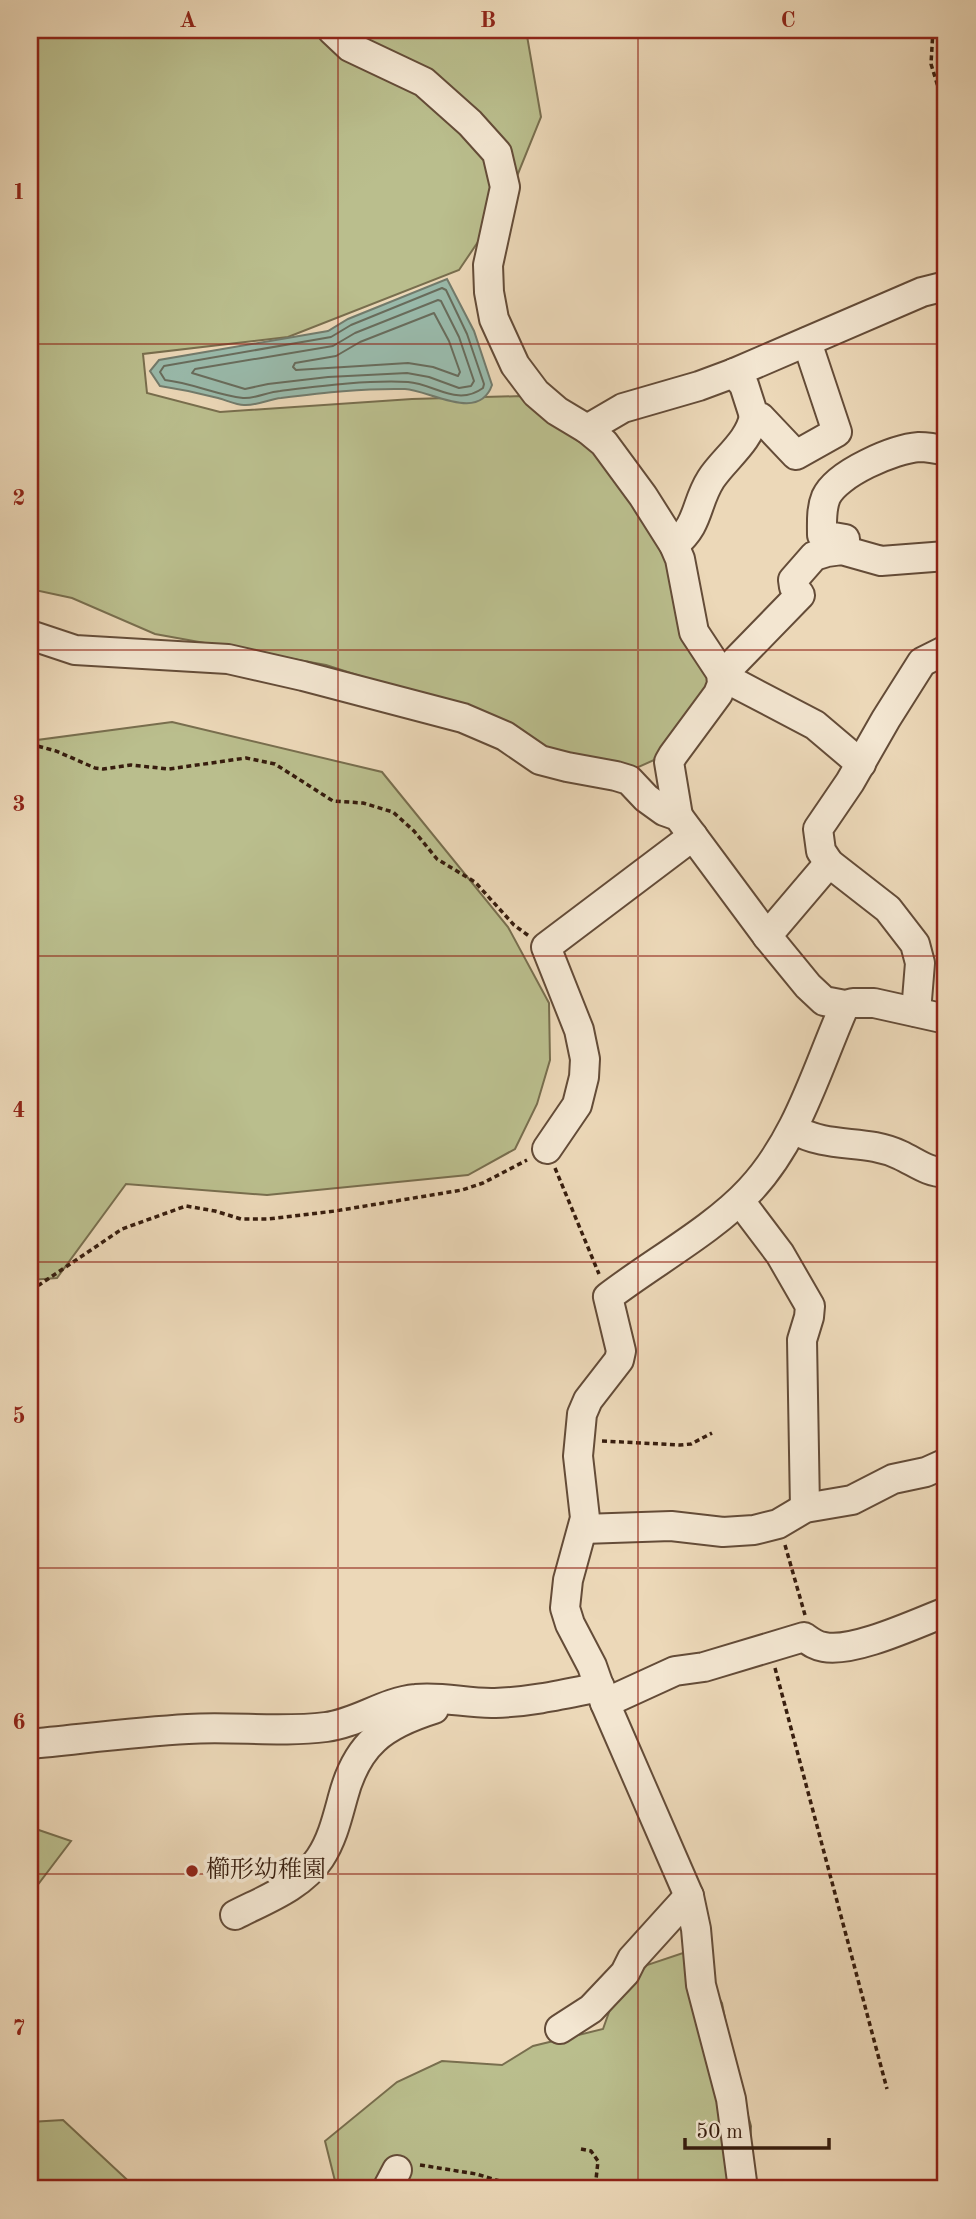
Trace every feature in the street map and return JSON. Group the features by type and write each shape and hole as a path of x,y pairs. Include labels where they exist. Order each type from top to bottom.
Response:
{"street":[{"path":"331,30 350,47 424,82 470,123 497,153 505,187 488,265 489,292 494,319 514,365 536,393 604,443 674,545 680,559 694,632 721,676 722,684 718,694 669,762 685,826"},
{"path":"587,429 623,408 734,373 922,292 946,286"},
{"path":"754,415 761,417 794,454 837,432 807,342"},
{"path":"674,545 684,537 695,520 710,481 729,459 752,424 754,415 744,385 734,373"},
{"path":"814,444 847,475"},
{"path":"845,539 822,535 826,498 834,485 847,475 908,449 922,447 946,450"},
{"path":"721,676 800,595 793,580 814,555 842,550 881,561 946,556"},
{"path":"30,635 75,650 228,659 303,676 463,718 505,736 540,760 629,780 655,805 685,826 767,936 808,986 824,1001 845,1005 874,1003 946,1019"},
{"path":"916,1012 920,962 915,944 888,909 830,863 821,851 818,829 861,764 922,662 946,650"},
{"path":"721,676 815,725 861,764"},
{"path":"547,1149 577,1105 583,1085 584,1059 579,1030 546,947 685,826"},
{"path":"767,936 830,863"},
{"path":"743,2189 731,2099 701,1985 696,1929 689,1896 565,1608 568,1580 583,1529 584,1504 580,1485 578,1440 582,1413 588,1400 619,1360 621,1351 608,1297 740,1200 764,1174 793,1129 845,1005"},
{"path":"793,1129 826,1142 864,1144 899,1154 922,1168 946,1173"},
{"path":"740,1200 780,1254 810,1306 802,1340 805,1507"},
{"path":"583,1529 671,1526 723,1532 754,1530 778,1524 805,1507 852,1500 893,1479 926,1472 946,1463"},
{"path":"30,1744 190,1728 267,1730 326,1727 351,1722 382,1706 432,1698 520,1702 602,1695 675,1671 704,1667 804,1637 814,1645 826,1648 885,1636 946,1612"},
{"path":"236,1915 303,1878 319,1859 334,1829 353,1766 372,1740 392,1725 414,1715 460,1701"},
{"path":"560,2029 591,2009 689,1896"}],"path":[{"path":"933,30 931,64 946,113"},
{"path":"30,744 56,751 95,768 131,765 169,769 246,758 275,764 333,801 363,803 393,812 414,831 437,859 475,883 514,925 546,947"},
{"path":"30,1289 39,1286 122,1229 186,1206 241,1219 268,1219 335,1211 462,1190 482,1183 547,1149 608,1297"},
{"path":"578,1440 680,1445 691,1444 712,1433"},
{"path":"778,1524 807,1626 804,1637"},
{"path":"769,1646 887,2089"},
{"path":"581,2149 591,2151 598,2161 595,2189"},
{"path":"354,2189 392,2180 405,2165 488,2176 527,2189"}],"green space":[{"path":"30,30 526,30 541,117 509,196 459,270 288,337 143,354 147,393 220,412 412,399 522,396 596,447 669,549 711,677 710,689 663,756 634,769 551,753 478,714 326,665 155,634 72,598 30,589"},
{"path":"172,722 382,772 508,927 549,1003 550,1060 537,1104 515,1149 468,1175 267,1195 126,1184 57,1278 30,1280 30,741"},
{"path":"30,1827 71,1841 30,1895"},
{"path":"692,1950 722,2003 734,2065 751,2126 749,2163 738,2189 337,2189 325,2141 397,2082 442,2061 502,2065 533,2046 603,2029 613,2001 647,1965"},
{"path":"63,2120 137,2189 30,2189 30,2122"}],"water":[{"path":"447,279 474,331 492,385 486,396 476,402 453,402 415,391 390,389 312,394 241,405 204,394 160,386 150,371 159,360 328,331 348,319"}],"place":[{"name":"櫛形幼稚園","path":"192,1871"}]}
